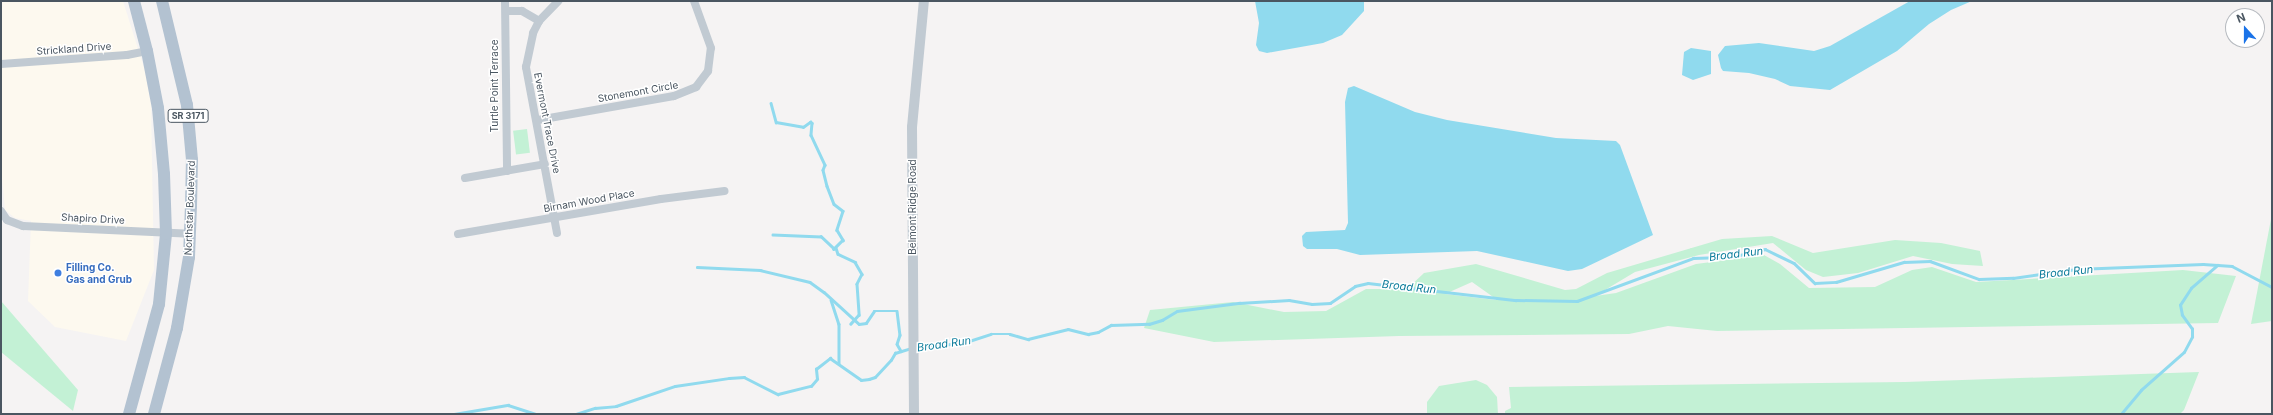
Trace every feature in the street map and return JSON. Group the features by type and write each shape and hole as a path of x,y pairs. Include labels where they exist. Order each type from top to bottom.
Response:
{"main road":[{"name":"SR 3171","path":"129,414 157,310 166,234 162,145 148,51 134,1"},
{"name":"Northstar Boulevard","path":"154,414 178,328 190,234 192,160 187,105 162,1"}],"street":[{"name":"Turtle Point Terrace","path":"505,1 507,171"},
{"name":"Evermont Trace Drive","path":"557,233 538,120 526,67 529,44 539,21 558,1"},
{"name":"Stonemont Circle","path":"538,120 674,96 696,87 708,71 711,48 694,1"},
{"name":"Belmont Ridge Road","path":"914,414 912,127 924,1"},
{"path":"506,12 522,11 539,21"},
{"name":"Strickland Drive","path":"1,64 127,55 148,51"},
{"path":"465,178 545,164"},
{"name":"Birnam Wood Place","path":"458,234 661,199 724,191"},
{"name":"Shapiro Drive","path":"1,211 7,220 23,226 190,234"}],"shaded area":[{"path":"1,1 123,1 145,71 151,105 154,270 126,341 55,327 28,301 31,221 15,218 5,210 1,167"}],"green space":[{"path":"527,129 530,153 516,155 513,131"},
{"path":"2272,214 2272,321 2251,324"},
{"path":"1772,236 1813,253 1895,240 1941,243 1980,251 1983,266 1952,264 1913,256 1858,273 1823,277 1806,270 1773,243 1699,255 1635,272 1595,296 1616,293 1696,264 1764,255 1780,264 1809,288 1875,287 1912,270 1932,267 1976,282 2183,270 2236,276 2218,323 1717,331 1668,326 1629,334 1399,336 1214,342 1144,328 1150,310 1233,302 1284,312 1326,311 1366,289 1407,289 1424,273 1476,264 1565,290 1576,289 1607,273 1722,239","holes":["1472,282 1496,300 1445,294"]},
{"path":"1,301 78,390 73,411 1,352"},
{"path":"2199,372 2184,410 2180,414 1505,414 1505,411 1511,408 1509,387 1905,382"},
{"path":"1476,380 1487,385 1497,397 1498,414 1427,414 1427,402 1439,386"}],"water":[{"path":"1255,1 1364,1 1364,11 1342,35 1323,43 1267,53 1259,51 1256,45 1259,23"},
{"path":"1910,1 1972,1 1951,10 1929,24 1897,51 1830,90 1790,86 1775,79 1749,73 1723,71 1721,68 1718,55 1725,46 1759,43 1814,51 1830,46"},
{"path":"1691,48 1711,51 1711,74 1693,80 1682,75 1684,52"},
{"path":"1354,86 1415,112 1447,120 1556,138 1616,141 1620,145 1653,235 1582,269 1568,271 1477,251 1360,255 1337,249 1307,249 1303,246 1302,236 1306,232 1345,230 1348,223 1345,102 1348,88"}],"waterway":[{"path":"771,103 776,122 803,127 810,122 812,123 811,135 825,165 823,170 827,186 834,204 843,211 837,230 843,240 834,249 821,237 773,235"},
{"path":"836,248 838,254 855,262 862,274 857,284 859,315 851,324"},
{"name":"Broad Run","path":"916,347 963,343 991,334 1010,334 1028,339 1068,329 1088,334 1098,332 1111,325 1149,324 1162,320 1177,311 1239,303 1289,300 1312,304 1330,303 1355,286 1368,283 1516,300 1577,301 1693,258 1731,257 1765,249 1794,263 1815,283 1836,282 1904,262 1930,261 1979,279 2013,278 2076,269 2203,264 2232,266 2272,287"},
{"path":"2121,414 2141,390 2184,352 2192,337 2192,329 2182,315 2180,305 2191,288 2217,265"},
{"path":"697,267 760,270 810,282 824,292 859,324 866,323 874,311 897,311 900,335 897,344 901,351"},
{"path":"831,300 839,324 839,363"},
{"name":"Broad Run","path":"576,414 595,408 616,406 675,386 729,378 744,377 778,394 811,386 817,379 816,369 830,358 861,380 869,379 875,377 891,360 895,353 911,348"},
{"name":"Broad Run","path":"454,414 508,405 535,414"}],"place":[{"name":"Filling Co. Gas and Grub","path":"58,273"}]}
